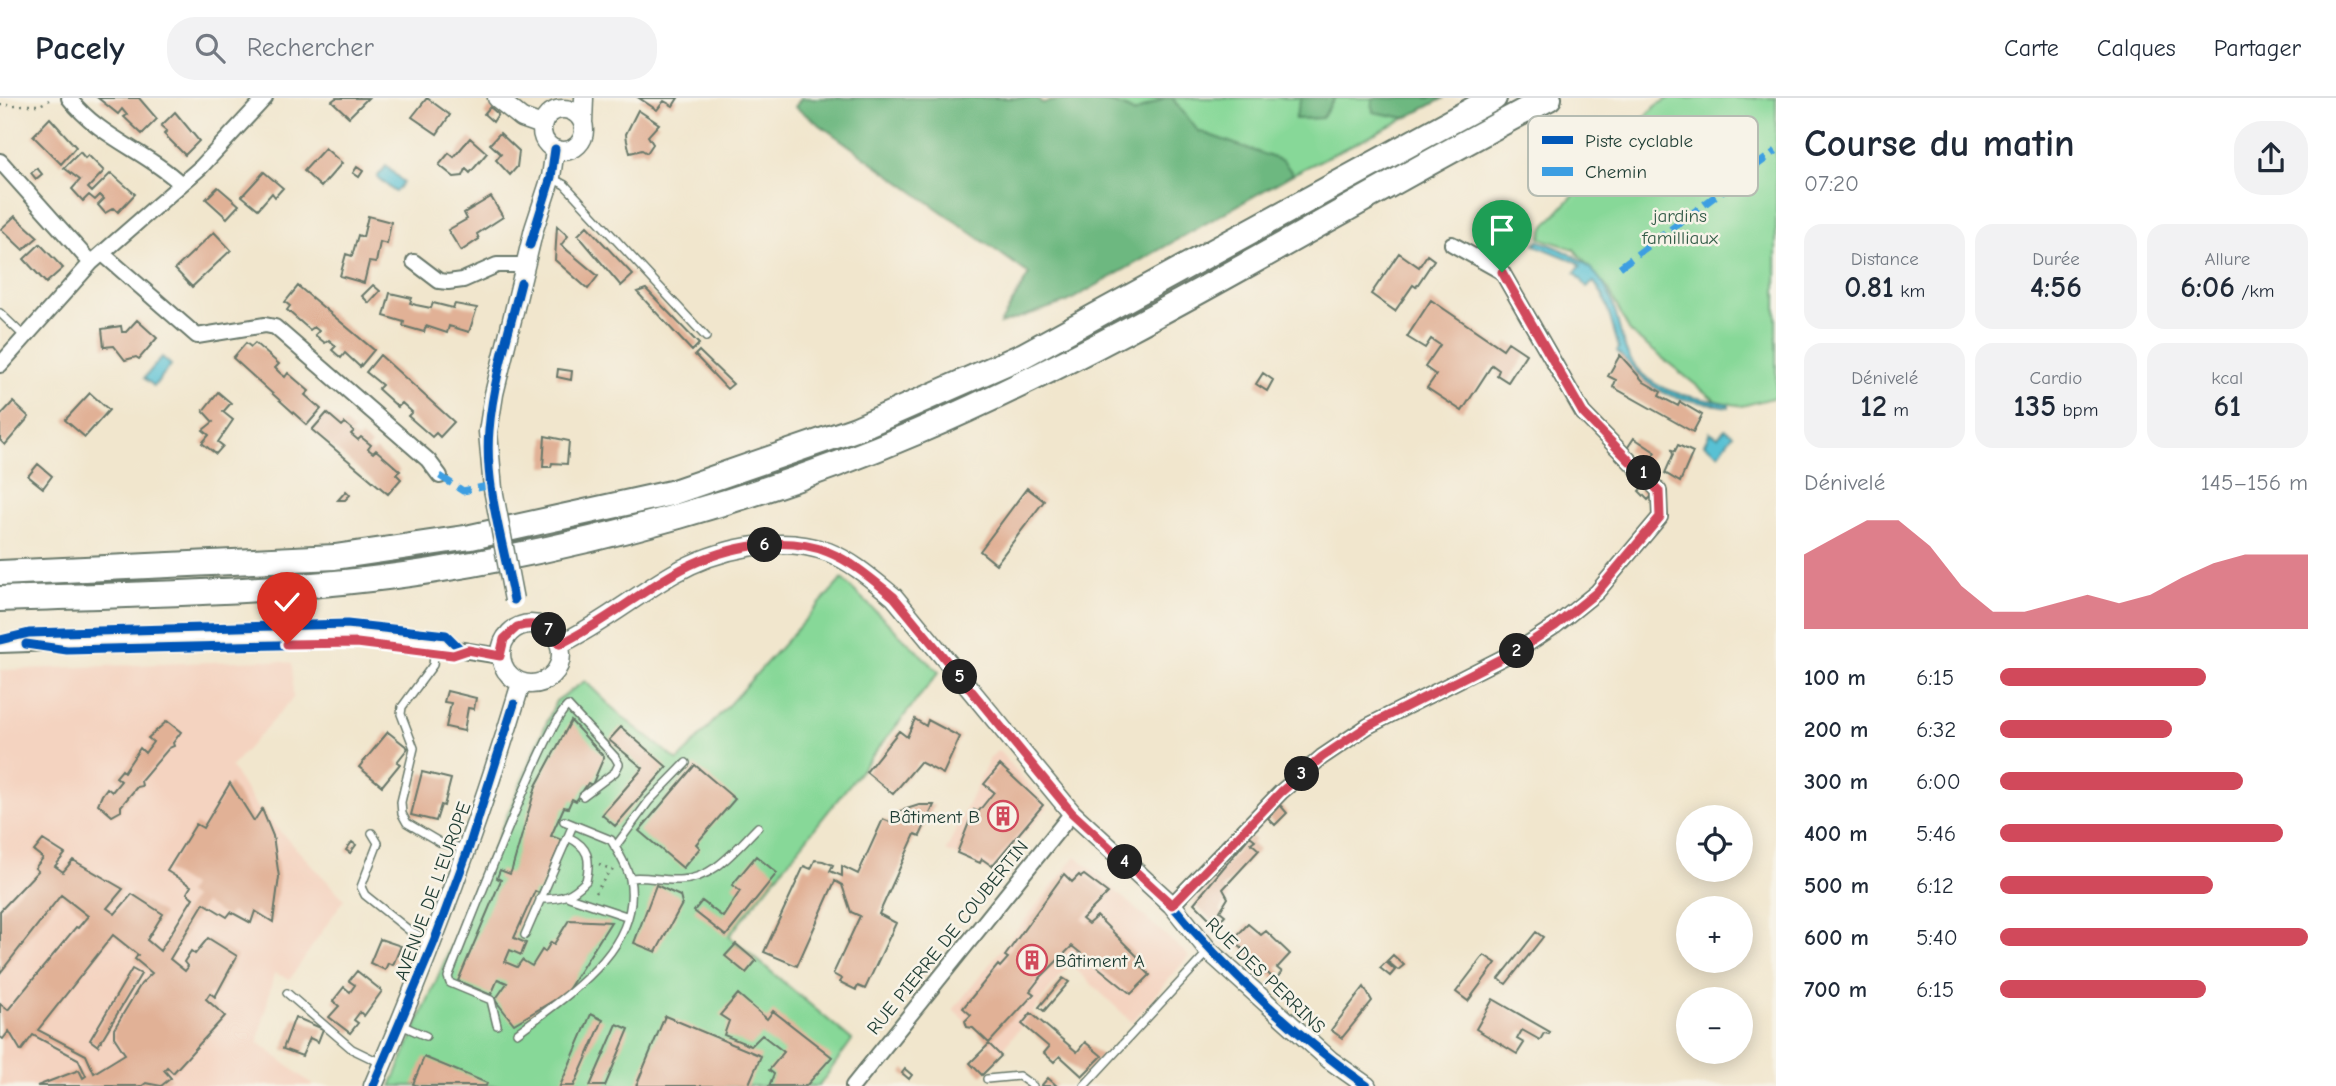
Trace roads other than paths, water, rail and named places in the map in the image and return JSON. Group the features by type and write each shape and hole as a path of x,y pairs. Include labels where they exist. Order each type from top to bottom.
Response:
{"highway":[{"path":"0,573 335,556 471,537 671,493 856,429 1024,355 1494,98"},
{"path":"0,599 221,591 431,571 572,542 770,487 914,433 1052,370 1549,98"}],"street":[{"path":"69,98 108,136 170,174 181,184"},
{"path":"0,365 97,259 201,167 265,98"},
{"path":"497,98 522,118 542,125"},
{"path":"583,123 571,110 559,104 542,125 544,139 555,149 564,151 578,144 583,137 584,98"},
{"path":"525,625 514,600 493,489 488,432 494,394 551,177 555,149"},
{"path":"0,161 97,259 197,336 265,325 275,327 428,460 440,476"},
{"path":"1172,905 1281,792 1322,757 1368,726 1520,649 1555,626 1597,592 1660,517 1659,491 1583,413 1502,272 1452,244"},
{"path":"414,262 439,281 447,282 463,280 498,265 526,265"},
{"name":"RUE DES PERRINS","path":"560,644 583,633 675,573 714,556 750,547 783,544 827,551 858,568 894,597 1072,813 1172,905 1209,951 1329,1060 1367,1086"},
{"path":"525,625 549,630 560,644 560,663 549,679 540,684 521,683 506,673 500,656 510,632 525,625"},
{"path":"0,645 356,633 500,656"},
{"name":"AVENUE DE L'EUROPE","path":"373,1086 434,942 468,850 521,683"},
{"name":"RUE PIERRE DE COUBERTIN","path":"853,1086 1072,813"}],"lane":[{"path":"551,177 565,185 706,337"},
{"path":"0,313 25,337"},
{"path":"435,645 433,665 402,706 401,714 414,748 401,802 402,814 407,823 441,843 468,850"},
{"path":"497,1025 491,1000 450,983 448,977 527,784 558,717 568,706 619,764 615,772 583,796"},
{"path":"615,847 649,801 686,763"},
{"path":"517,1033 576,990 615,944 631,902 630,878 611,841 564,821"},
{"path":"525,935 573,825"},
{"path":"630,878 649,876 681,881 716,869 758,827"},
{"path":"372,833 378,843 361,887 365,895 410,932 434,942"},
{"path":"568,837 581,843 587,851 589,867 586,881 568,897"},
{"path":"541,899 568,897 626,916"},
{"path":"1084,1086 1209,951"},
{"path":"287,993 352,1049 383,1063"},
{"path":"400,1024 426,1036"},
{"path":"987,1079 1019,1076 1033,1086"}],"water":[{"path":"386,166 403,182 395,192 377,177"},
{"path":"1539,241 1565,251 1596,274 1610,297 1629,356 1647,378 1665,389 1729,404 1729,407 1678,398 1643,379 1617,351 1619,348 1604,297 1594,282 1587,287 1575,272 1581,266 1577,262 1535,245"},
{"path":"162,357 171,365 154,386 144,378"},
{"path":"1725,429 1733,434 1719,454 1704,444 1710,432 1718,437"}],"place":[{"name":"Bâtiment B","path":"1003,816"},
{"name":"Bâtiment A","path":"1032,960"}],"park label":[{"name":"jardins familliaux","path":"1680,226"}]}
